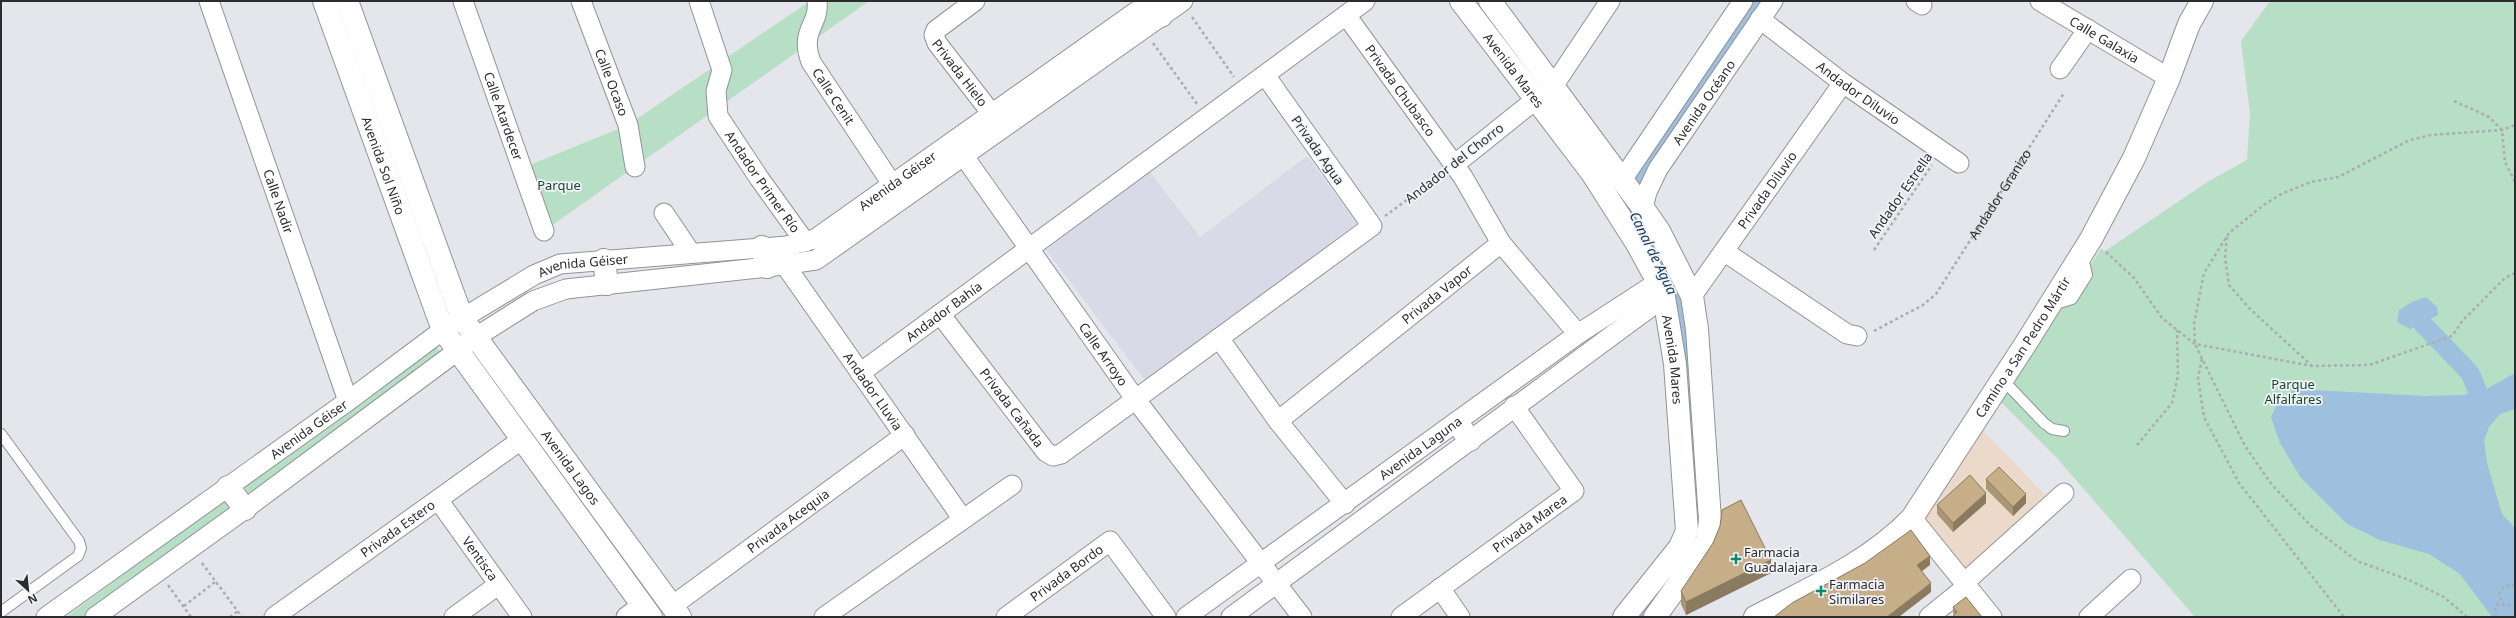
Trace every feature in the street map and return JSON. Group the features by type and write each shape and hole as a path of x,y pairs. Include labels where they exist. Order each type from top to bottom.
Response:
{"street":[{"name":"Calle Nadir","path":"209,1 348,401"},
{"name":"Avenida Sol Niño","path":"324,1 443,330"},
{"name":"Avenida Sol Niño","path":"347,1 462,318"},
{"name":"Calle Atardecer","path":"463,1 544,230"},
{"name":"Calle Ocaso","path":"582,1 628,125 635,167"},
{"name":"Andador Primer Río","path":"699,1 722,70 716,91 716,110 720,120 805,242"},
{"name":"Calle Cenit","path":"817,1 815,16 806,42 811,62 892,184"},
{"name":"Privada Hielo","path":"975,1 936,30 934,36 937,43 992,114"},
{"path":"1028,249 1365,1"},
{"name":"Avenida Mares","path":"1462,1 1606,194 1661,290 1674,364 1687,531 1680,547 1624,617"},
{"path":"1554,85 1610,1"},
{"name":"Avenida Océano","path":"1622,180 1743,1"},
{"name":"Avenida Océano","path":"1643,208 1647,192 1658,169 1773,1"},
{"name":"Calle Galaxia","path":"2040,1 2169,78"},
{"name":"Camino a San Pedro Mártir","path":"1755,617 1866,556 1892,539 1912,518 2087,245 2134,158 2169,78 2189,24 2202,1"},
{"name":"Avenida Géiser","path":"53,615 348,401 443,330 534,275 560,264 691,253 771,260 816,260 959,148 992,114 1154,6 1182,2"},
{"path":"1477,22 1492,4"},
{"name":"Avenida Mares","path":"1492,4 1554,85 1643,208 1662,237 1692,296 1697,329 1707,450 1710,520 1708,538 1693,566 1655,617"},
{"name":"Avenida Géiser","path":"95,617 190,547 245,509 476,337 533,300 566,289 771,260 786,246 815,239 892,184 959,148 1143,29 1154,6"},
{"name":"Privada Chubasco","path":"1346,15 1454,165 1501,243"},
{"name":"Andador Diluvio","path":"1760,19 1843,83 1959,163"},
{"path":"2060,69 2088,29"},
{"name":"Privada Agua","path":"1265,75 1372,226"},
{"name":"Privada Diluvio","path":"1692,296 1725,252 1843,83"},
{"name":"Andador del Chorro","path":"1454,165 1535,100"},
{"name":"Calle Arroyo","path":"959,148 1028,249 1136,400 1262,563"},
{"path":"664,213 691,253"},
{"path":"1136,400 1372,226"},
{"path":"1501,243 1578,334"},
{"name":"Privada Vapor","path":"1278,421 1501,243"},
{"name":"Andador Bahía","path":"860,373 1028,249"},
{"path":"1725,252 1847,334 1857,336"},
{"path":"604,260 607,284"},
{"name":"Andador Lluvia","path":"771,260 860,373 962,518"},
{"name":"Avenida Laguna","path":"1186,617 1345,504 1578,334 1661,290"},
{"name":"Avenida Laguna","path":"1231,617 1470,440 1661,290"},
{"name":"Privada Cañada","path":"940,314 1046,452 1053,456 1061,454 1136,400"},
{"name":"Avenida Lagos","path":"462,318 609,522 676,612"},
{"name":"Avenida Lagos","path":"443,330 457,352 591,536 639,613"},
{"path":"1219,338 1278,421 1345,504"},
{"name":"Privada Marea","path":"1401,617 1574,491 1514,406"},
{"path":"1457,423 1470,440"},
{"name":"Privada Acequia","path":"676,612 905,435"},
{"name":"Privada Estero","path":"274,617 439,501 521,440"},
{"path":"824,617 962,518 1012,485"},
{"path":"228,487 245,509"},
{"path":"1929,617 2064,493"},
{"name":"Ventisca","path":"439,501 522,617"},
{"path":"1912,518 1992,617"},
{"path":"591,536 609,522"},
{"name":"Privada Bordo","path":"1006,617 1110,541 1166,617"},
{"path":"1262,563 1302,617"},
{"path":"2089,617 2131,579"},
{"path":"454,617 498,585"},
{"path":"1440,588 1460,617"}],"lane":[{"path":"2002,379 2044,423 2064,431"},
{"path":"1,434 79,541 80,548 78,556 1,612"}],"path":[{"path":"1182,2 1244,90"},
{"path":"1143,29 1207,117"},
{"name":"Andador Granizo","path":"1857,336 1866,335 1923,306 1936,294 2064,93"},
{"path":"2454,101 2489,117 2502,130 2505,162 2515,182"},
{"path":"2467,617 2444,597 2409,580 2357,561 2311,526 2272,485 2245,446 2202,359 2195,344 2194,324 2204,273 2227,236 2264,204 2283,193 2311,182 2338,176 2410,140 2431,135 2502,130 2515,125"},
{"name":"Andador Estrella","path":"1874,250 1942,152"},
{"name":"Andador del Chorro","path":"1372,226 1454,165"},
{"path":"2227,236 2225,257 2229,286 2249,308 2312,366"},
{"path":"2087,245 2134,278 2162,318 2195,344 2312,366 2369,365 2452,336 2463,320 2504,278 2515,273"},
{"path":"2137,445 2172,403 2178,376 2177,330"},
{"path":"2202,359 2198,378 2204,417 2239,483 2344,617"},
{"path":"190,547 242,617"},
{"path":"158,572 191,617"},
{"path":"184,606 215,582"},
{"path":"2502,602 2501,589 2508,584 2515,585"},
{"path":"2502,602 2508,606 2515,605"},
{"path":"2496,617 2495,607 2502,602"},
{"path":"230,617 238,611"}],"shaded area":[{"path":"1307,156 1357,223 1146,382 1046,250 1150,172 1200,237"},
{"path":"1981,428 2045,495 1965,572 1923,516"}],"green space":[{"name":"Parque","path":"810,1 869,1 544,231 522,168 628,125"},
{"name":"Parque Alfalfares","path":"2270,1 2515,1 2515,617 2195,617 2056,457 2000,401 2101,249 2105,251 2209,181 2247,160 2250,113 2241,41"},
{"path":"435,345 443,355 83,617 66,617"}],"water":[{"path":"2426,297 2437,307 2438,315 2410,329 2397,322 2399,310 2412,302"},
{"path":"2515,373 2515,409 2500,414 2489,427 2484,440 2487,463 2502,514 2515,528 2515,617 2492,617 2460,574 2429,554 2380,540 2347,524 2301,478 2280,443 2271,417 2279,401 2296,389 2425,396 2462,395 2483,391"}],"building":[{"path":"1999,467 2026,494 2013,507 1986,479"},
{"path":"1970,475 1986,493 1953,523 1937,505"},
{"name":"Farmacia Guadalajara","path":"1741,500 1771,560 1686,602 1681,591 1713,543 1720,526 1722,510"},
{"path":"1911,530 1930,556 1917,565 1931,583 1887,617 1774,617 1792,603 1865,563"},
{"path":"1966,597 1982,617 1952,617 1957,612 1953,607"}],"waterway":[{"name":"Canal de Agua","path":"1697,490 1682,318 1668,274 1631,208 1632,193 1643,171 1757,1"},
{"path":"2423,324 2470,373 2478,392"},
{"name":"Canal de Agua","path":"1640,617 1666,585"}],"place":[{"name":"Farmacia Guadalajara","path":"1736,559"},
{"name":"Farmacia Similares","path":"1821,591"}]}
